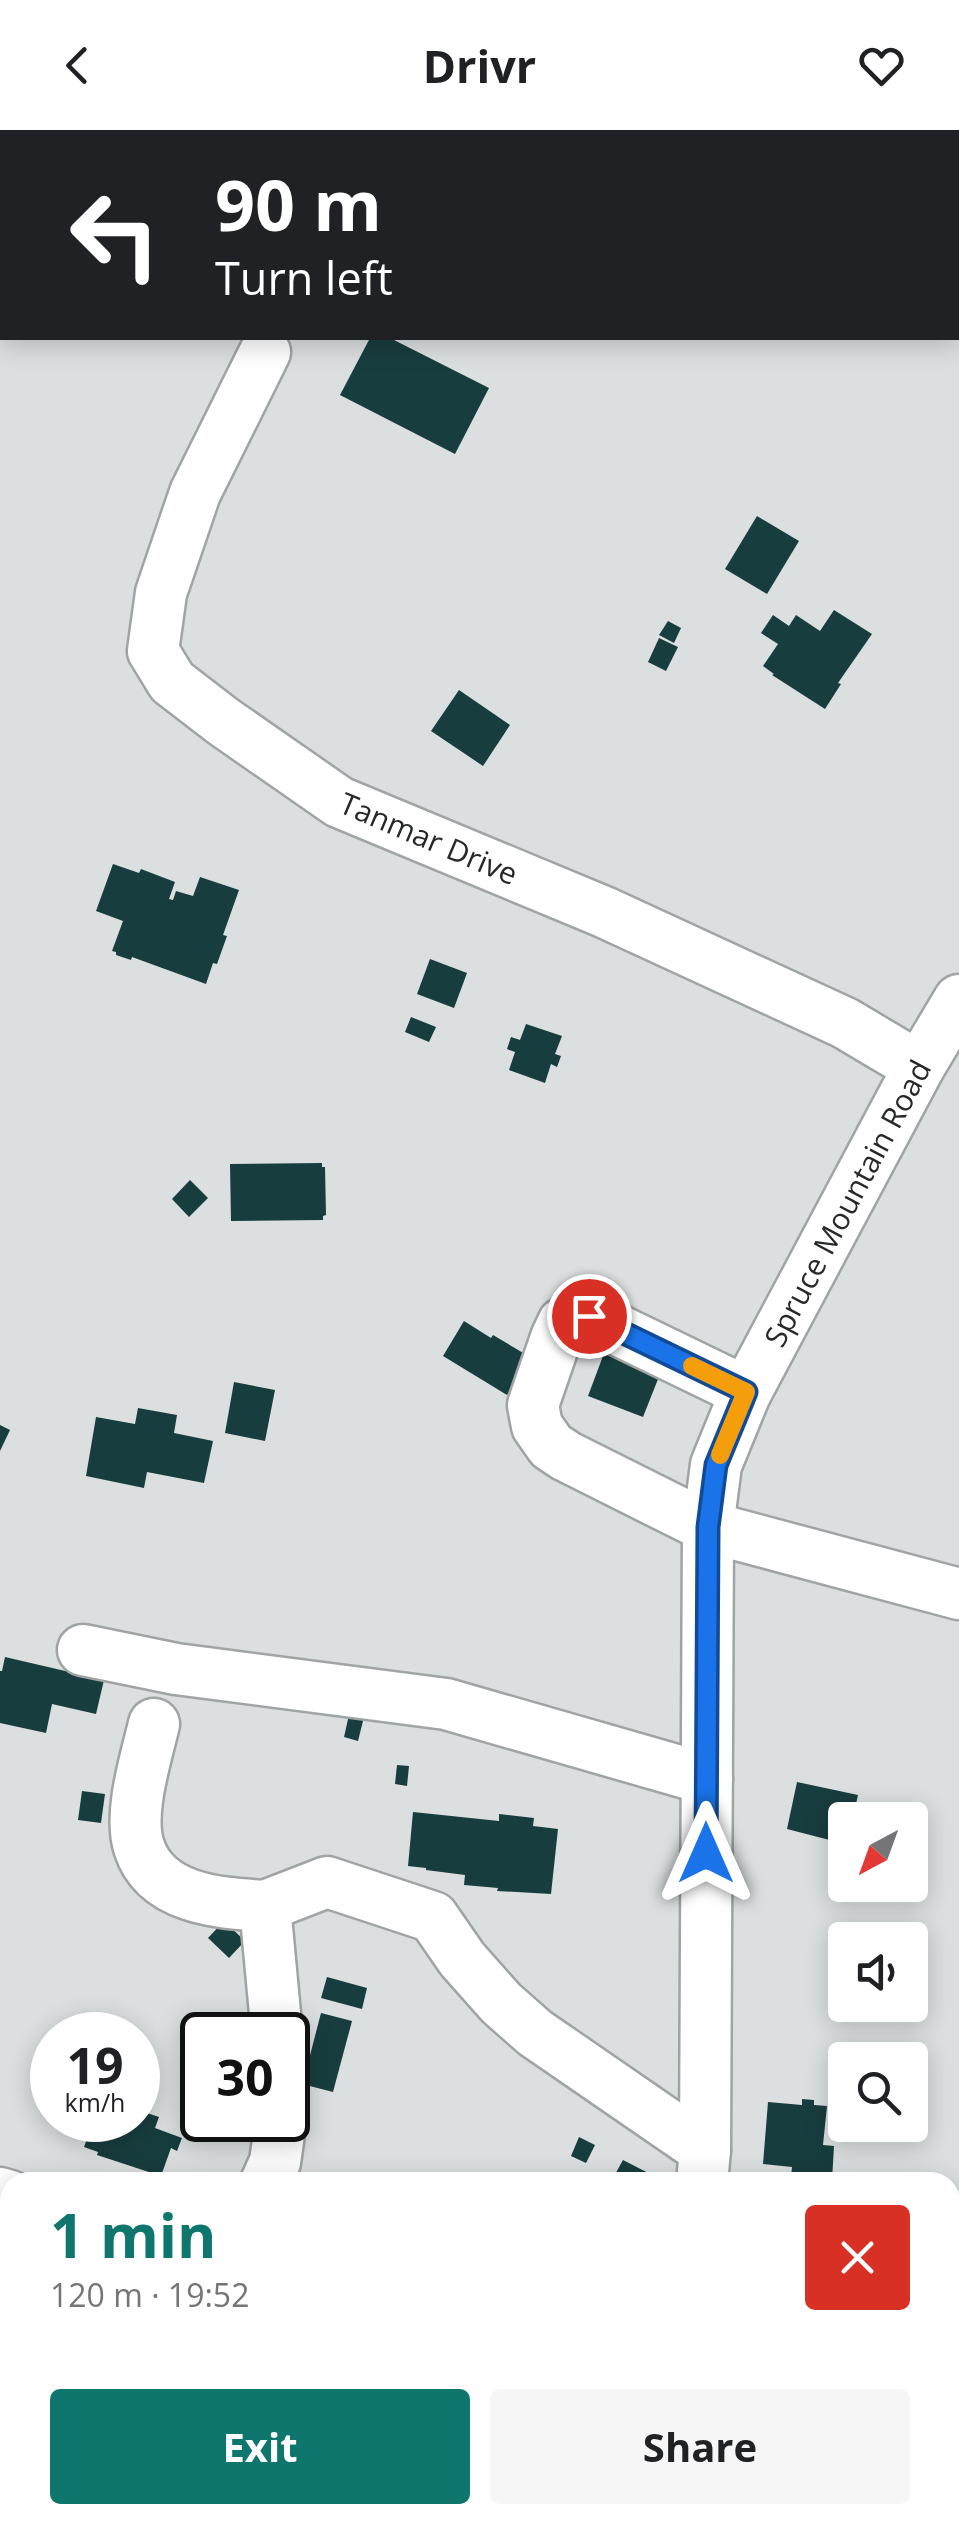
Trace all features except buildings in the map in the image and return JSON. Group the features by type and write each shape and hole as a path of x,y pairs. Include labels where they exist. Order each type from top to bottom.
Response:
{"street":[{"name":"Tanmar Drive","path":"265,352 195,493 161,592 153,652 172,682 339,802 622,920 844,1022 919,1067"},
{"name":"Spruce Mountain Road","path":"704,2166 708,1527 716,1465 746,1392 919,1067 959,1000"},
{"path":"746,1392 589,1316 574,1316 563,1323 532,1405 537,1426 551,1446 708,1527 959,1594"},
{"path":"84,1650 176,1669 446,1704 707,1779"},
{"path":"154,1724 136,1827 140,1848 151,1868 166,1883 213,1902 266,1906 328,1882 433,1917 462,1960 501,2003 704,2166"},
{"path":"266,1906 275,2012"},
{"path":"270,2172 278,2142"}],"slow traffic":[{"path":"692,1366 746,1392 720,1455"}],"route":[{"path":"589,1316 746,1392 716,1465 708,1527 706,1853"}]}
